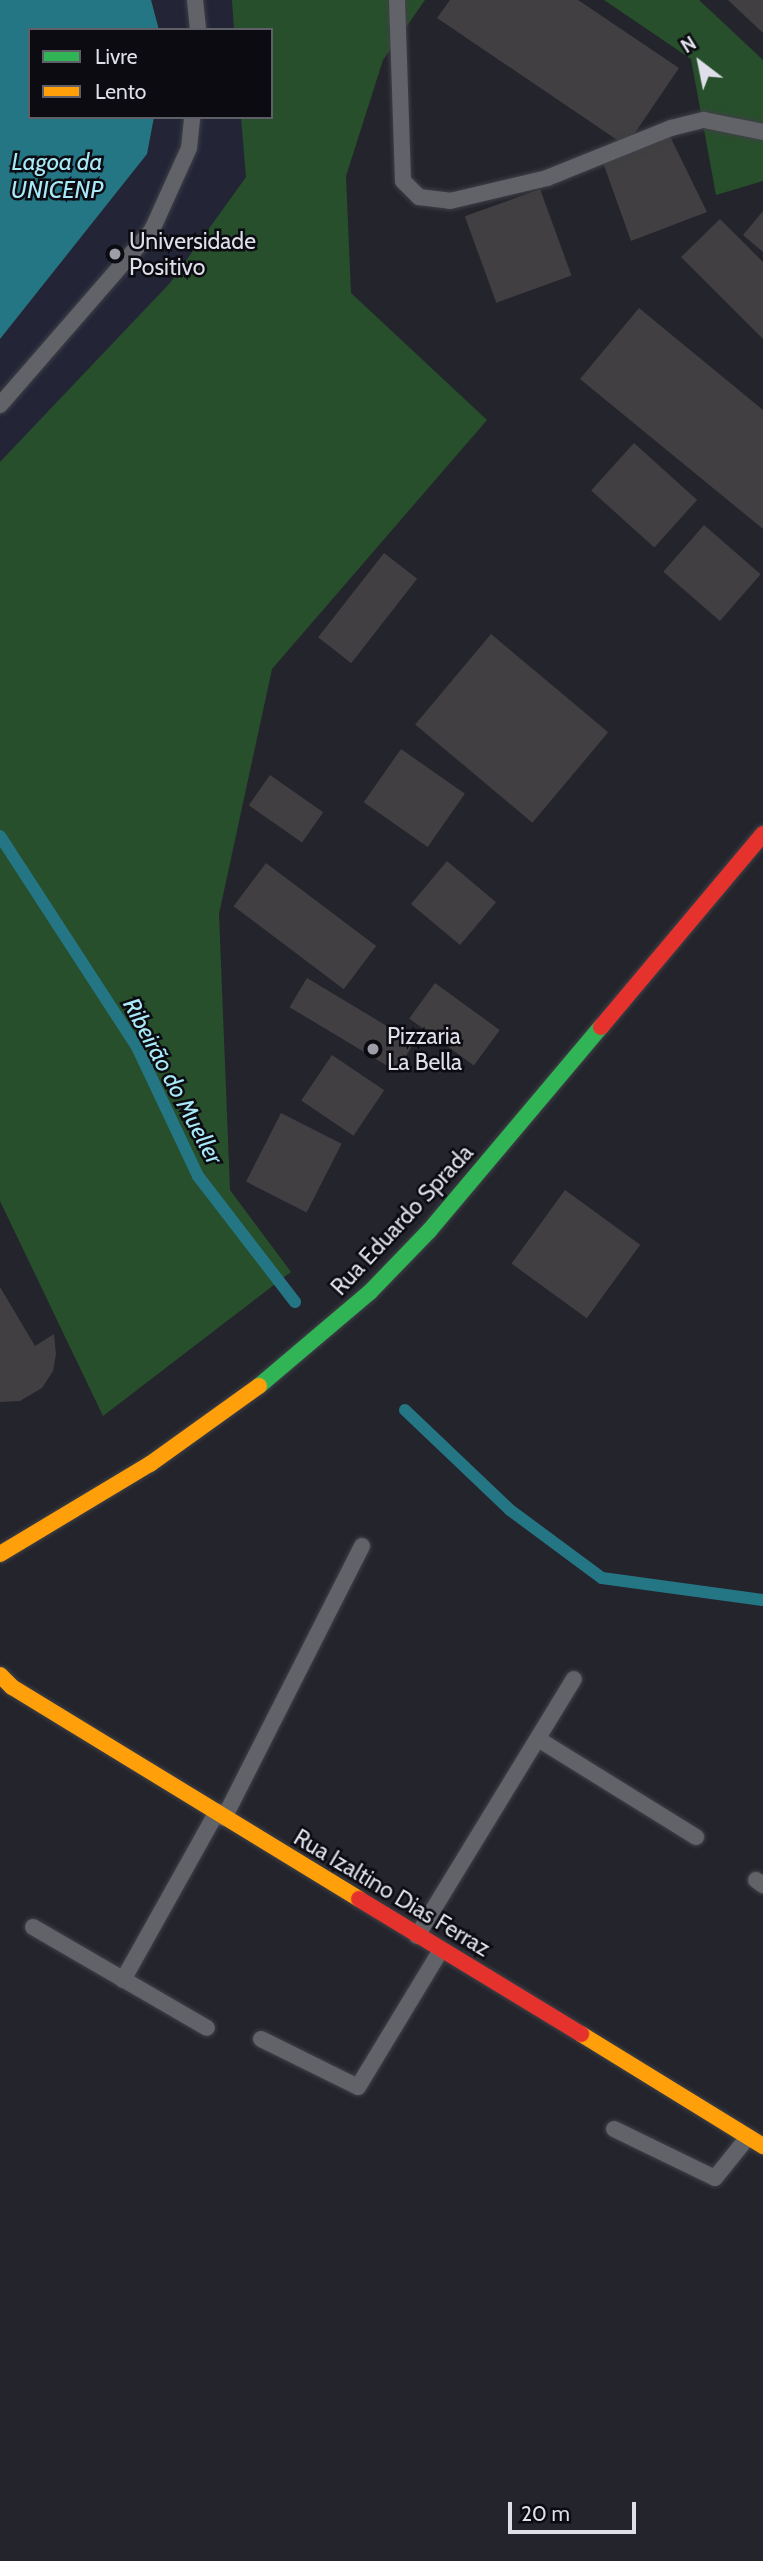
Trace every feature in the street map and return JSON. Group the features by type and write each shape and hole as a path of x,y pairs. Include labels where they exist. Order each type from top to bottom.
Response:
{"main road":[{"name":"Rua Eduardo Sprada","path":"0,1554 150,1464 231,1408 304,1351 370,1292 429,1231 763,834"},
{"name":"Rua Izaltino Dias Ferraz","path":"0,1675 12,1687 763,2146"}],"lane":[{"path":"195,0 198,28"},
{"path":"397,0 403,181 419,197 450,201 547,178 671,128 704,120 763,132"},
{"path":"0,405 152,230 189,148 192,119"},
{"path":"122,1980 220,1815 362,1546"},
{"path":"417,1936 574,1679"},
{"path":"538,1739 696,1836"},
{"path":"33,1927 207,2028"},
{"path":"261,2039 358,2087 441,1950"},
{"path":"614,2129 715,2178 748,2137"}],"shaded area":[{"name":"Universidade Positivo","path":"0,0 269,0 270,28 28,28 28,119 271,119 275,181 0,530"}],"green space":[{"path":"232,0 425,0 383,60 346,176 351,293 487,420 272,669 219,914 230,1190 291,1272 103,1416 0,1201 0,462 170,283 246,177 241,119 273,119 273,28 234,28"},
{"path":"604,0 699,0 763,60 763,181 716,195 691,59"}],"water":[{"name":"Lagoa da UNICENP","path":"0,0 151,0 158,28 28,28 28,119 154,119 147,154 0,339"}],"building":[{"path":"450,0 578,0 679,68 626,146 437,18"},
{"path":"728,0 763,0 763,33"},
{"path":"667,130 707,212 631,241 601,157"},
{"path":"540,189 571,275 496,303 465,216"},
{"path":"763,211 763,252 743,235"},
{"path":"720,219 763,262 763,339 681,257"},
{"path":"639,308 763,410 763,529 580,379"},
{"path":"634,443 697,500 654,547 591,491"},
{"path":"704,525 761,574 720,621 663,572"},
{"path":"384,553 417,579 351,663 318,637"},
{"path":"491,634 608,732 532,823 415,724"},
{"path":"401,749 465,794 428,847 364,802"},
{"path":"270,775 323,812 302,843 249,805"},
{"path":"447,861 496,902 460,945 411,904"},
{"path":"266,863 376,946 344,989 234,906"},
{"path":"307,978 414,1042 397,1072 289,1007"},
{"path":"435,983 500,1030 474,1066 409,1019"},
{"path":"332,1055 384,1090 353,1136 301,1101"},
{"path":"281,1113 342,1144 307,1212 246,1182"},
{"path":"565,1190 640,1245 587,1318 512,1264"},
{"path":"0,1287 35,1346 54,1334 56,1354 53,1371 42,1388 20,1401 0,1402"}],"waterway":[{"name":"Ribeirão do Mueller","path":"0,836 137,1047 198,1176 295,1302"},
{"name":"Ribeirão do Mueller","path":"405,1410 510,1510 602,1578 763,1600"}],"traffic: fast":[{"path":"259,1386 370,1292 429,1231 601,1027"}],"traffic: slow":[{"path":"0,1554 150,1464 259,1386"},
{"path":"0,1675 12,1687 359,1899"},
{"path":"581,2034 763,2146"}],"traffic: jam":[{"path":"601,1027 763,834"},
{"path":"359,1899 581,2034"}],"place":[{"name":"Universidade Positivo","path":"115,254"},
{"name":"Pizzaria La Bella","path":"373,1049"}]}
